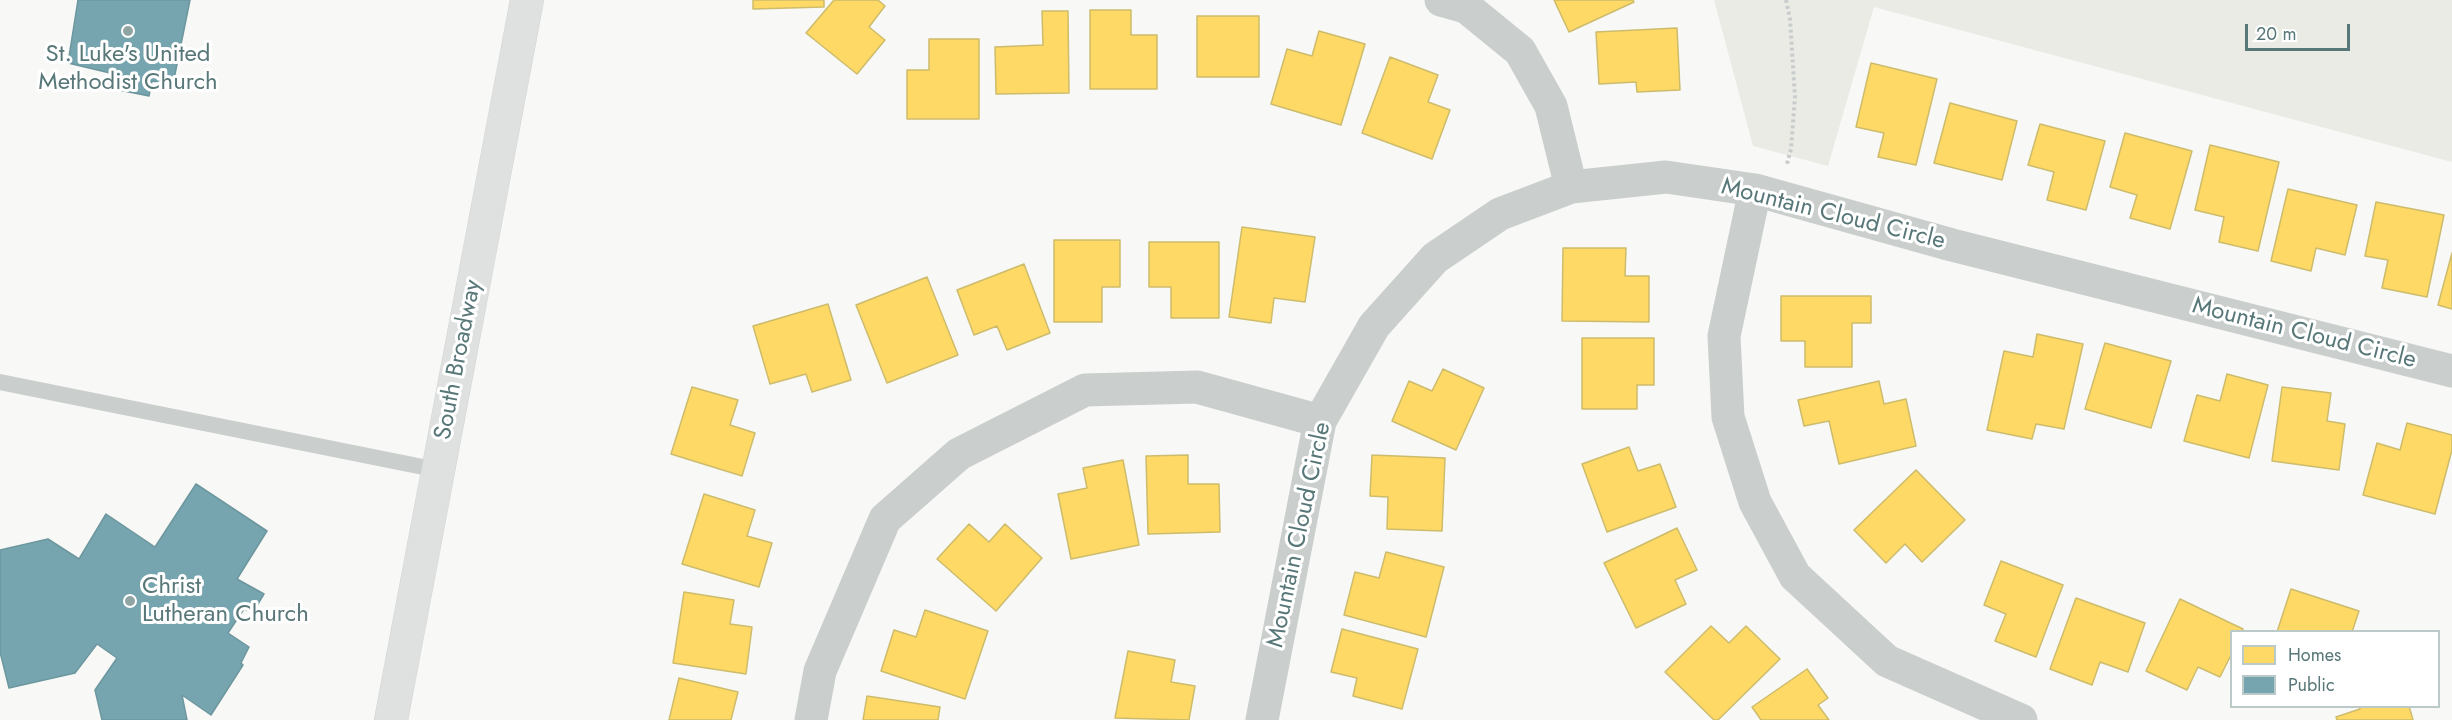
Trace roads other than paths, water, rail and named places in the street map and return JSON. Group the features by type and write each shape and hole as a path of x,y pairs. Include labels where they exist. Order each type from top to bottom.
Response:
{"main road":[{"name":"South Broadway","path":"391,720 526,0"}],"street":[{"path":"1441,0 1466,7 1520,51 1551,106 1571,187"},
{"name":"Mountain Cloud Circle","path":"1263,720 1320,421 1374,326 1436,258 1500,214 1571,187 1666,177 1765,193 1952,245 2452,371"},
{"path":"1765,193 1724,336 1728,417 1755,502 1795,576 1887,661 2021,720"},
{"path":"812,720 820,671 885,519 959,454 1085,390 1197,387 1320,421"}],"lane":[{"path":"0,382 438,471"}],"place":[{"name":"St. Luke's United Methodist Church","path":"128,31"},
{"name":"Christ Lutheran Church","path":"130,601"}]}
